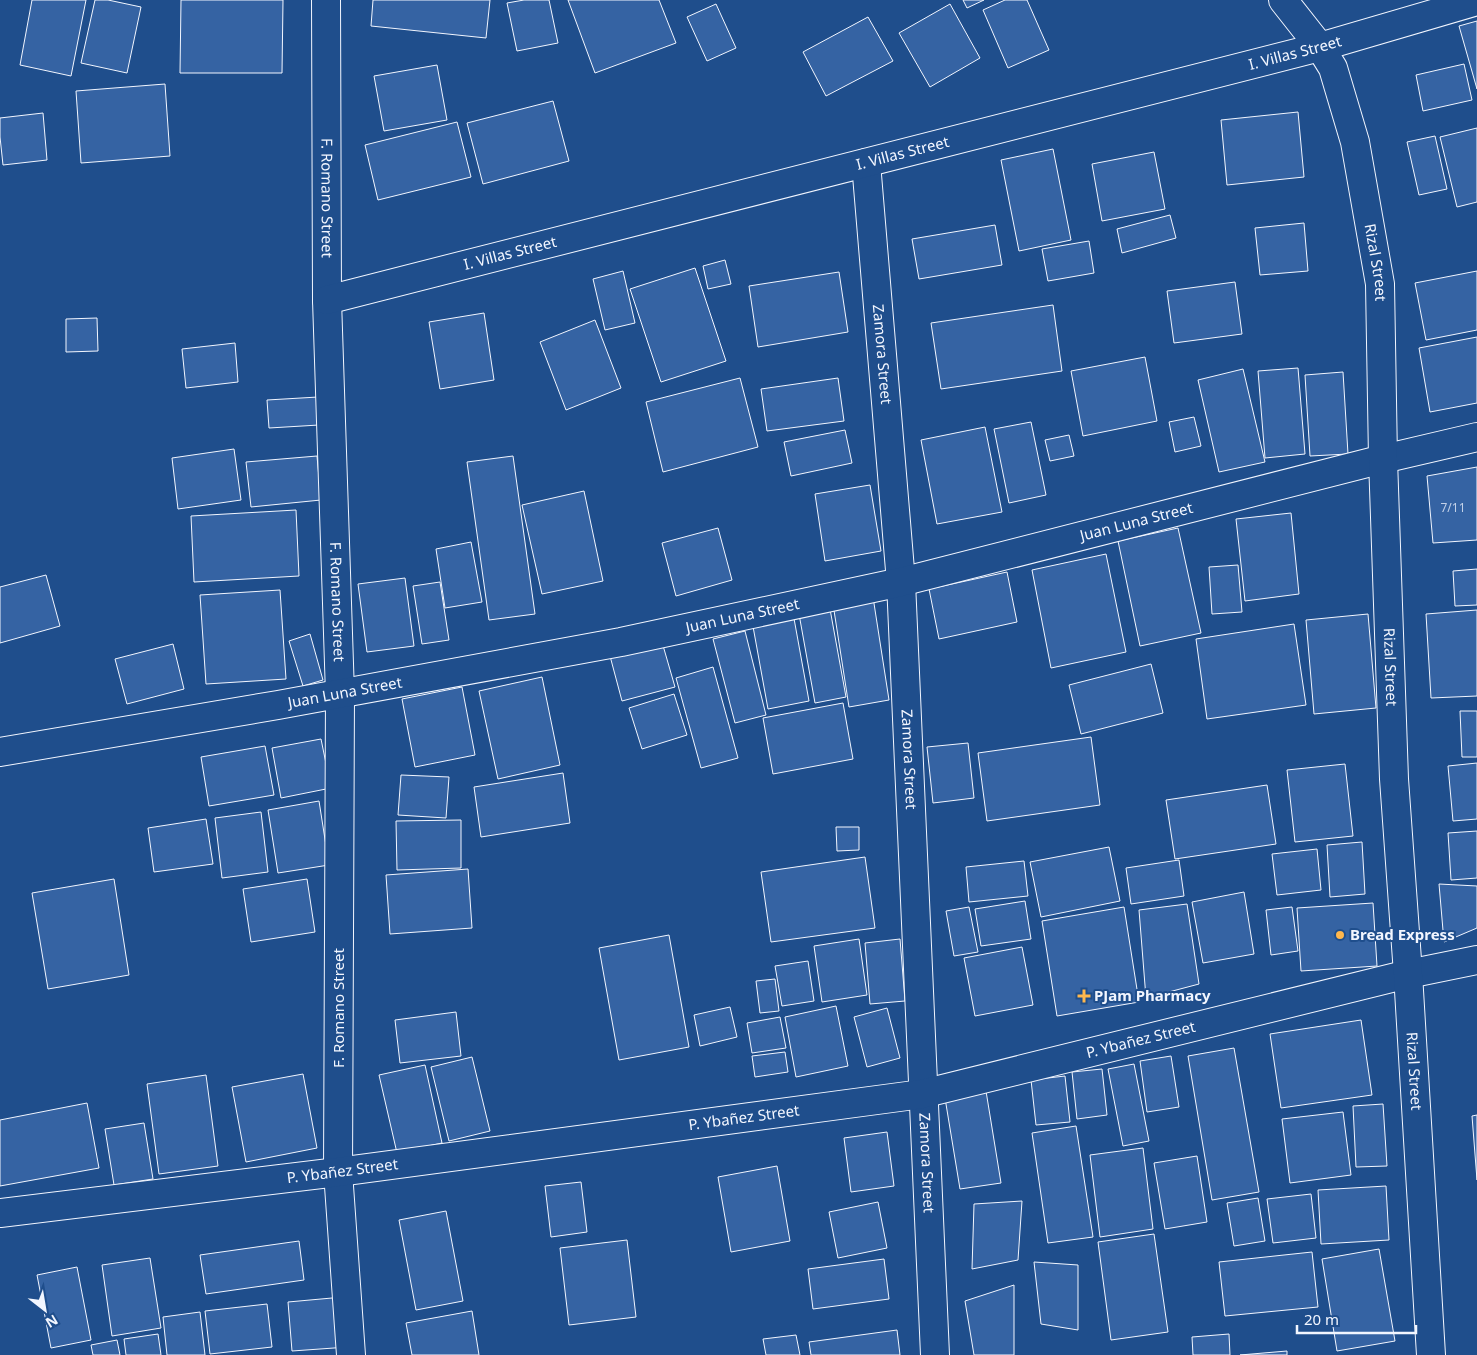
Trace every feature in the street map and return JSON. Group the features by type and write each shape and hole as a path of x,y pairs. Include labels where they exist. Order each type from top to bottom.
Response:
{"street":[{"name":"F. Romano Street","path":"326,0 327,300 340,694 338,1172 351,1355"},
{"name":"Rizal Street","path":"1283,0 1320,47 1333,68 1356,142 1380,284 1383,460 1394,779 1431,1355"},
{"name":"I. Villas Street","path":"327,300 1320,47 1477,1"},
{"name":"Zamora Street","path":"866,163 901,582 922,1094 935,1355"},
{"name":"Juan Luna Street","path":"0,752 340,694 621,642 901,582 1477,437"},
{"name":"P. Ybañez Street","path":"0,1213 338,1172 922,1094 1408,974 1477,960"}],"building":[{"path":"32,0 86,0 71,76 20,65"},
{"path":"95,0 108,0 141,7 127,73 81,63"},
{"path":"181,0 283,0 282,73 180,73"},
{"path":"373,0 490,0 486,38 371,26"},
{"path":"524,0 549,0 558,43 517,51 507,3"},
{"path":"568,0 659,0 676,43 595,73"},
{"path":"963,0 984,0 967,8"},
{"path":"1005,0 1027,0 1049,50 1008,68 983,10"},
{"path":"716,4 736,48 707,61 687,17"},
{"path":"950,4 980,58 930,87 899,33"},
{"path":"868,17 893,61 826,96 803,52"},
{"path":"1477,21 1477,89 1459,26"},
{"path":"1464,64 1472,100 1423,111 1416,75"},
{"path":"437,65 447,120 384,131 374,76"},
{"path":"165,84 170,156 81,163 76,91"},
{"path":"553,101 569,161 483,184 467,123"},
{"path":"1298,112 1304,177 1227,185 1221,120"},
{"path":"43,113 47,160 3,165 0,118"},
{"path":"457,122 471,177 378,200 365,145"},
{"path":"1477,128 1477,202 1457,207 1440,137"},
{"path":"1435,136 1447,189 1419,195 1407,142"},
{"path":"1053,149 1071,240 1019,251 1001,160"},
{"path":"1154,152 1165,209 1102,221 1092,164"},
{"path":"1170,215 1176,238 1122,253 1117,229"},
{"path":"1304,223 1308,271 1260,275 1255,228"},
{"path":"995,225 1002,265 919,279 912,239"},
{"path":"1089,241 1094,273 1048,281 1042,249"},
{"path":"725,260 731,284 708,289 703,266"},
{"path":"695,268 726,361 661,382 630,289"},
{"path":"623,271 635,323 605,330 593,279"},
{"path":"1477,271 1477,330 1426,340 1415,283"},
{"path":"839,272 848,332 758,347 749,286"},
{"path":"1235,282 1242,334 1174,343 1167,291"},
{"path":"1053,305 1062,371 941,389 931,323"},
{"path":"484,313 494,380 440,389 429,322"},
{"path":"97,318 98,351 66,352 66,319"},
{"path":"595,320 621,388 566,410 540,342"},
{"path":"1477,337 1477,403 1430,412 1419,348"},
{"path":"235,343 238,382 186,388 182,349"},
{"path":"1145,357 1157,421 1083,436 1071,371"},
{"path":"1298,368 1305,454 1265,458 1258,371"},
{"path":"1243,369 1265,462 1219,472 1198,380"},
{"path":"1343,372 1348,454 1310,456 1305,375"},
{"path":"740,378 758,447 663,472 646,402"},
{"path":"838,378 844,421 767,431 761,389"},
{"path":"318,397 319,425 269,428 267,400"},
{"path":"1194,417 1201,446 1175,452 1169,422"},
{"path":"1031,422 1046,495 1009,503 994,429"},
{"path":"985,427 1002,512 937,524 921,440"},
{"path":"845,430 852,463 791,476 784,442"},
{"path":"1069,435 1074,456 1050,461 1045,440"},
{"path":"234,449 241,500 178,509 172,458"},
{"path":"317,456 321,500 251,507 246,462"},
{"path":"513,456 535,614 489,620 467,462"},
{"path":"1477,467 1477,540 1433,543 1427,476"},
{"path":"870,485 881,551 825,561 815,494"},
{"path":"584,491 603,581 542,594 522,505"},
{"path":"296,510 299,576 194,582 191,516"},
{"path":"1291,513 1299,594 1245,601 1236,519"},
{"path":"718,528 732,580 676,596 662,543"},
{"path":"1178,528 1201,633 1140,646 1118,541"},
{"path":"471,542 482,602 445,608 436,549"},
{"path":"1106,554 1126,652 1051,668 1032,570"},
{"path":"1238,565 1242,612 1212,614 1209,567"},
{"path":"1477,569 1477,605 1455,606 1453,571"},
{"path":"1007,572 1017,622 939,639 929,589"},
{"path":"46,575 60,626 0,643 0,587"},
{"path":"405,578 414,646 367,652 358,584"},
{"path":"440,582 449,640 422,644 413,586"},
{"path":"280,590 286,679 206,684 200,595"},
{"path":"873,597 889,700 849,707 833,604"},
{"path":"830,609 846,697 815,703 799,614"},
{"path":"1477,610 1477,696 1431,698 1426,614"},
{"path":"793,613 809,701 768,709 752,621"},
{"path":"1368,614 1376,708 1314,714 1306,620"},
{"path":"1294,624 1306,705 1207,719 1196,639"},
{"path":"745,631 766,715 735,723 713,639"},
{"path":"310,634 323,680 303,686 289,641"},
{"path":"662,642 675,687 622,701 610,656"},
{"path":"173,644 184,689 127,704 115,659"},
{"path":"1151,664 1163,713 1081,734 1069,685"},
{"path":"713,667 738,758 701,768 676,678"},
{"path":"542,677 560,765 498,779 479,691"},
{"path":"462,687 475,755 415,767 402,699"},
{"path":"674,694 687,735 642,749 629,708"},
{"path":"843,703 853,759 773,774 763,718"},
{"path":"1460,711 1477,711 1477,757 1462,757"},
{"path":"1091,737 1100,805 987,821 978,753"},
{"path":"321,739 331,788 281,798 272,748"},
{"path":"968,743 974,798 933,803 927,747"},
{"path":"265,746 274,795 209,806 201,757"},
{"path":"1477,763 1477,819 1453,821 1448,766"},
{"path":"1345,764 1353,836 1295,842 1287,770"},
{"path":"563,773 570,823 481,837 474,787"},
{"path":"401,775 449,777 446,818 398,815"},
{"path":"1267,785 1276,844 1175,859 1166,800"},
{"path":"319,801 329,865 278,873 268,810"},
{"path":"261,812 268,872 222,878 215,818"},
{"path":"206,819 213,864 154,872 148,828"},
{"path":"461,820 461,868 397,870 396,821"},
{"path":"836,827 859,827 859,850 837,851"},
{"path":"1477,831 1477,878 1451,880 1448,833"},
{"path":"1362,842 1365,894 1330,897 1327,845"},
{"path":"1109,847 1120,901 1041,917 1030,862"},
{"path":"1317,849 1321,890 1277,895 1272,854"},
{"path":"865,857 875,928 771,942 761,872"},
{"path":"1179,860 1184,896 1131,904 1126,868"},
{"path":"1024,861 1028,896 969,902 966,867"},
{"path":"468,869 472,928 390,934 386,875"},
{"path":"114,879 129,975 48,989 32,893"},
{"path":"307,879 315,932 251,942 243,889"},
{"path":"1439,884 1477,886 1477,928 1444,942"},
{"path":"1244,892 1254,954 1203,963 1192,902"},
{"path":"1025,901 1031,939 981,946 975,909"},
{"path":"1373,903 1377,966 1301,971 1297,908"},
{"path":"1187,904 1199,984 1146,998 1139,910"},
{"path":"969,907 978,952 954,956 946,911"},
{"path":"1124,907 1139,1002 1057,1016 1042,921"},
{"path":"1292,907 1298,951 1271,955 1266,910"},
{"path":"669,935 689,1047 619,1060 599,948"},
{"path":"859,939 867,995 822,1002 814,946"},
{"path":"900,939 905,1001 870,1004 865,943"},
{"path":"1022,947 1033,1005 975,1016 964,958"},
{"path":"808,961 814,1001 782,1006 775,966"},
{"path":"775,979 779,1011 760,1013 756,981"},
{"path":"836,1006 848,1066 796,1077 785,1017"},
{"path":"730,1007 737,1037 700,1046 694,1015"},
{"path":"887,1008 900,1058 867,1067 854,1017"},
{"path":"456,1012 461,1056 400,1063 395,1020"},
{"path":"780,1017 786,1048 752,1053 747,1023"},
{"path":"1361,1020 1372,1095 1281,1108 1270,1034"},
{"path":"1234,1048 1259,1192 1212,1200 1188,1056"},
{"path":"785,1052 788,1072 755,1077 752,1056"},
{"path":"1171,1056 1179,1107 1147,1112 1140,1061"},
{"path":"472,1057 490,1131 449,1141 431,1067"},
{"path":"1134,1064 1149,1141 1123,1146 1108,1069"},
{"path":"425,1065 442,1143 397,1153 379,1075"},
{"path":"1102,1069 1107,1115 1077,1119 1072,1072"},
{"path":"303,1074 317,1148 246,1162 232,1087"},
{"path":"206,1075 218,1166 159,1174 147,1084"},
{"path":"1065,1076 1070,1122 1036,1125 1031,1080"},
{"path":"986,1091 1001,1183 960,1189 945,1098"},
{"path":"87,1103 99,1168 0,1186 0,1120"},
{"path":"1383,1104 1387,1166 1356,1167 1353,1106"},
{"path":"1343,1112 1351,1175 1290,1183 1282,1119"},
{"path":"1477,1115 1477,1180 1472,1116"},
{"path":"144,1123 153,1179 114,1185 105,1129"},
{"path":"1076,1126 1093,1237 1048,1243 1032,1133"},
{"path":"887,1132 894,1186 851,1192 844,1138"},
{"path":"1143,1148 1153,1229 1100,1237 1090,1155"},
{"path":"1197,1156 1207,1222 1165,1229 1154,1163"},
{"path":"777,1166 790,1241 731,1252 718,1177"},
{"path":"581,1182 587,1232 551,1237 545,1186"},
{"path":"1386,1186 1389,1240 1321,1244 1318,1190"},
{"path":"1311,1194 1316,1238 1273,1243 1267,1199"},
{"path":"1258,1198 1265,1241 1234,1246 1227,1203"},
{"path":"1022,1201 1018,1260 972,1269 974,1204"},
{"path":"878,1202 887,1248 838,1258 829,1212"},
{"path":"446,1211 463,1301 416,1310 399,1220"},
{"path":"1154,1234 1168,1332 1111,1340 1098,1242"},
{"path":"627,1240 636,1317 569,1325 560,1248"},
{"path":"299,1241 304,1280 206,1294 200,1255"},
{"path":"1379,1249 1395,1341 1337,1351 1322,1259"},
{"path":"1312,1252 1318,1307 1225,1316 1219,1262"},
{"path":"150,1258 161,1328 112,1336 102,1265"},
{"path":"884,1259 889,1299 813,1309 808,1269"},
{"path":"1034,1262 1078,1265 1078,1330 1041,1324"},
{"path":"77,1267 91,1340 51,1348 37,1275"},
{"path":"1014,1285 1014,1355 974,1355 965,1301"},
{"path":"343,1297 348,1347 292,1351 288,1302"},
{"path":"267,1304 272,1347 210,1354 205,1311"},
{"path":"472,1311 479,1355 412,1355 406,1323"},
{"path":"200,1312 205,1355 167,1355 163,1317"},
{"path":"897,1330 900,1355 811,1355 809,1342"},
{"path":"158,1334 161,1355 126,1355 124,1339"},
{"path":"1229,1334 1230,1355 1193,1355 1192,1337"},
{"path":"796,1335 800,1355 766,1355 763,1339"},
{"path":"117,1340 120,1355 93,1355 91,1345"},
{"path":"1287,1351 1287,1355 1240,1355"}],"place":[{"name":"Bread Express","path":"1340,935"},
{"name":"PJam Pharmacy","path":"1084,996"}]}
